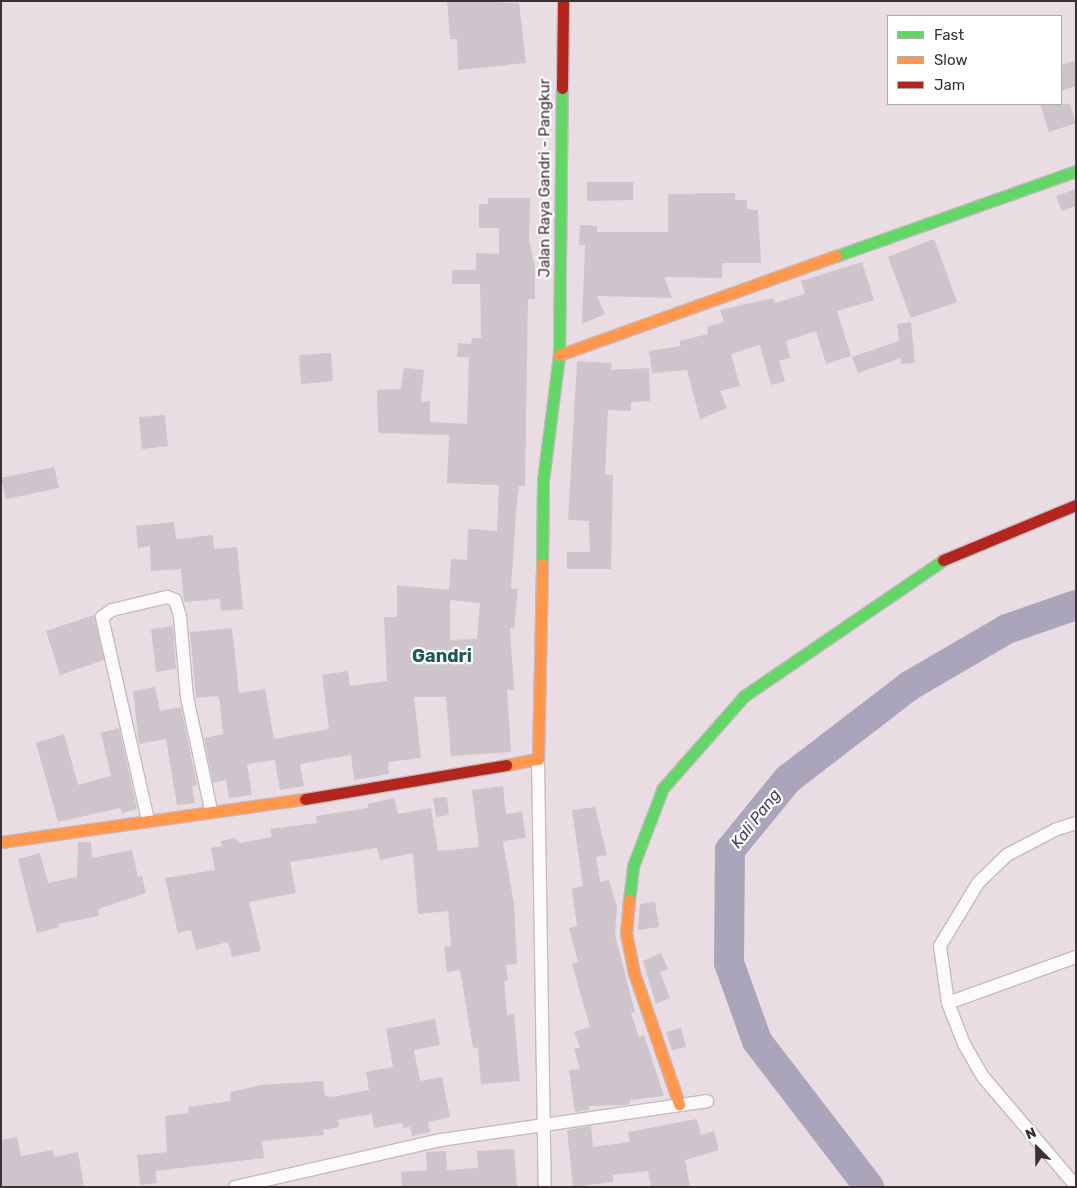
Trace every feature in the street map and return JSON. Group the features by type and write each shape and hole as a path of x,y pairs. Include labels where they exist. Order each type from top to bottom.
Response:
{"street":[{"name":"Jalan Raya Gandri - Pangkur","path":"538,759 543,480 559,356 563,1"},
{"path":"559,356 1076,171"},
{"path":"679,1104 634,973 626,933 633,866 663,788 744,696 862,614 955,552 1076,505"},
{"path":"148,820 102,617 112,610 167,597 175,600 180,616 187,697 211,810"},
{"path":"1,842 211,810 344,793 538,759 545,1187"},
{"path":"1076,823 1007,855 978,883 940,946 948,1003 964,1044 984,1078 1076,1186"},
{"path":"948,1003 1076,957"},
{"path":"235,1187 442,1140 707,1101"}],"building":[{"path":"447,1 519,3 526,63 458,70 457,39 450,39"},
{"path":"1076,60 1076,86 1062,91 1062,65"},
{"path":"1070,104 1076,123 1049,132 1040,105"},
{"path":"587,182 633,182 633,200 587,201"},
{"path":"1076,189 1076,206 1062,211 1056,196"},
{"path":"735,193 735,200 747,200 747,209 758,210 761,263 722,263 722,278 664,277 672,298 597,296 605,314 582,324 585,245 579,245 580,225 597,226 597,232 668,232 668,194"},
{"path":"488,198 530,198 529,239 535,269 535,299 528,299 525,486 519,486 511,589 518,589 514,628 510,628 514,690 507,690 511,752 451,756 446,697 414,697 421,758 388,762 389,774 354,780 351,755 300,764 304,786 280,790 275,760 247,764 252,795 229,798 226,780 213,783 204,738 223,734 220,703 218,696 196,698 190,632 232,628 239,693 265,689 274,739 329,729 322,675 348,671 350,686 387,681 384,617 397,617 397,585 449,590 451,559 467,560 468,529 497,531 499,485 447,483 449,435 378,433 377,390 401,389 404,368 424,370 421,402 430,401 430,422 467,424 469,357 457,357 458,343 471,344 472,338 481,338 480,284 452,284 452,270 476,270 476,253 499,254 499,228 479,228 479,204 488,204","holes":["450,600 480,603 477,639 450,640"]},
{"path":"934,239 957,302 911,318 888,257"},
{"path":"862,262 874,300 837,311 851,356 826,364 816,331 786,341 790,358 779,361 785,381 771,385 760,345 731,354 740,386 720,391 727,408 700,419 687,370 652,373 649,351 681,346 679,341 708,334 707,327 724,322 720,310 773,298 775,303 805,294 801,281"},
{"path":"911,322 915,363 901,364 901,358 858,373 852,357 899,341 897,324"},
{"path":"331,353 333,381 301,384 299,355"},
{"path":"577,361 612,363 611,370 649,368 650,401 631,402 631,411 608,410 605,475 613,475 611,569 567,569 567,552 590,552 589,521 568,520"},
{"path":"165,415 168,446 142,449 139,417"},
{"path":"54,467 59,488 6,499 1,478"},
{"path":"174,522 176,539 213,535 214,549 237,547 243,609 221,611 220,599 184,602 181,569 151,571 150,546 138,548 136,526"},
{"path":"94,615 104,660 60,675 46,631"},
{"path":"173,626 176,669 156,672 151,629"},
{"path":"155,687 160,711 181,707 197,785 192,786 195,803 177,805 166,739 139,744 133,691"},
{"path":"119,728 137,809 122,813 120,808 58,822 36,743 64,734 78,785 111,776 101,733"},
{"path":"503,786 506,814 522,812 526,838 503,841 514,904 517,964 506,965 508,980 504,981 507,1015 514,1014 520,1081 481,1084 478,1048 473,1048 460,970 447,972 444,947 451,946 448,911 418,914 413,853 380,860 377,848 290,862 296,893 249,902 261,951 232,957 228,942 196,950 191,930 178,933 165,878 215,870 211,848 222,846 221,841 235,838 241,843 272,837 270,829 317,823 316,816 368,808 368,804 394,798 398,814 431,808 438,851 479,847 472,790"},
{"path":"447,797 449,815 436,817 433,798"},
{"path":"595,807 607,855 596,857 600,882 609,880 617,907 615,935 635,1012 631,1013 639,1037 644,1035 664,1096 630,1100 630,1104 624,1105 589,1106 589,1110 575,1112 569,1070 580,1069 574,1049 580,1047 574,1032 590,1027 572,964 578,962 569,928 577,926 572,889 583,886 572,810"},
{"path":"78,842 91,842 92,858 132,850 138,877 142,876 146,893 98,909 99,916 58,924 59,927 37,933 18,859 40,853 48,883 77,877"},
{"path":"655,902 659,927 638,930 640,904"},
{"path":"661,953 668,969 660,972 670,998 656,1004 643,961"},
{"path":"435,1019 440,1045 414,1050 420,1081 442,1077 450,1117 428,1122 430,1132 412,1136 410,1127 404,1128 402,1123 374,1128 372,1114 338,1120 339,1127 323,1130 324,1135 262,1141 264,1158 155,1171 157,1183 140,1185 137,1155 167,1152 165,1116 189,1113 188,1107 231,1101 230,1092 261,1085 323,1081 325,1096 333,1097 369,1090 366,1072 393,1067 386,1029"},
{"path":"681,1028 686,1047 672,1050 666,1032"},
{"path":"697,1119 701,1135 714,1131 719,1150 685,1160 690,1187 651,1187 648,1171 613,1175 613,1182 573,1187 567,1130 591,1126 593,1147 630,1142 628,1132"},
{"path":"17,1137 21,1156 53,1150 54,1157 78,1152 84,1187 1,1187 1,1140"},
{"path":"514,1149 517,1187 402,1187 401,1172 427,1170 426,1152 446,1151 447,1170 478,1168 477,1151"}],"waterway":[{"name":"Kali Pang","path":"869,1187 757,1041 729,963 730,850 788,779 909,686 1007,629 1076,605"}],"traffic: fast":[{"path":"542,564 543,480 559,355 562,88"},
{"path":"836,256 1076,171"},
{"path":"629,900 633,866 663,788 744,696 943,560"}],"traffic: slow":[{"path":"559,355 836,256"},
{"path":"506,765 538,759 542,564"},
{"path":"1,842 305,799"},
{"path":"629,900 626,933 634,973 679,1104"}],"traffic: jam":[{"path":"562,88 563,1"},
{"path":"943,560 1076,505"},
{"path":"305,799 506,765"}],"district":[{"name":"Gandri","path":"442,656"}]}
